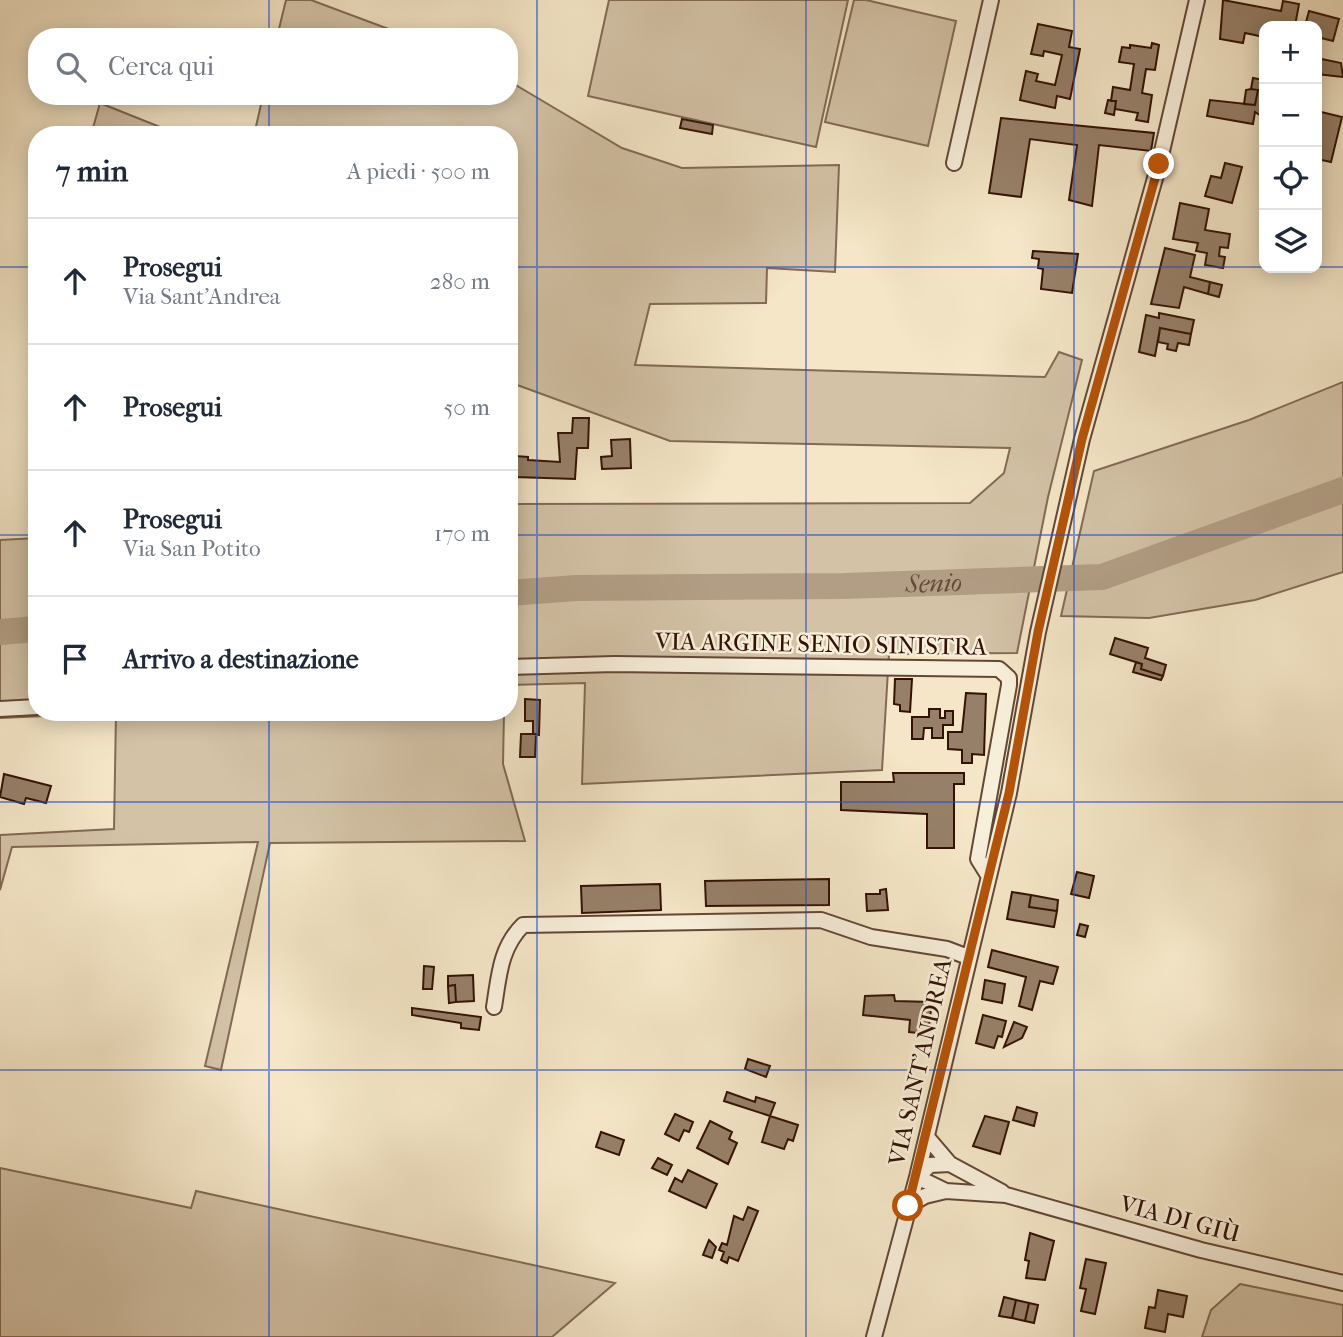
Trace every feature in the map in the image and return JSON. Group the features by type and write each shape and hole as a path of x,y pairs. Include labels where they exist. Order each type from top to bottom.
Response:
{"street":[{"path":"954,163 990,0"},
{"name":"VIA SANT'ANDREA","path":"874,1337 927,1138 1009,793 1038,632 1066,519 1082,439 1156,176 1196,0"},
{"name":"VIA ARGINE SENIO SINISTRA","path":"518,667 614,664 999,669 1009,678 1009,685 978,859 988,875"},
{"path":"0,709 28,708"},
{"path":"494,1007 502,957 508,941 523,925 821,920 871,937 947,949 968,957"},
{"name":"VIA DI GIÙ","path":"927,1138 950,1164 1006,1195"},
{"path":"917,1177 930,1164 950,1164"},
{"name":"VIA DI GIÙ","path":"917,1177 946,1191"},
{"name":"VIA DI GIÙ","path":"908,1206 925,1196 946,1191 1006,1195 1201,1250 1343,1283"}],"shaded area":[{"path":"286,0 311,0 386,28 279,28"},
{"path":"609,0 848,0 816,147 588,96"},
{"path":"854,0 866,0 956,21 928,146 825,122"},
{"path":"518,86 622,148 682,168 839,165 835,272 767,268 766,303 650,304 635,365 1045,377 1059,352 1082,360 1048,497 1017,653 889,654 882,770 582,784 585,683 518,685 518,504 970,503 1004,473 1010,448 670,441 518,385 518,126 256,126 261,105 518,105"},
{"path":"99,105 105,105 158,126 94,126"},
{"path":"1343,382 1343,572 1255,600 1149,618 1061,616 1094,471 1249,420"},
{"path":"28,538 28,717 0,718 0,540"},
{"path":"116,721 504,721 503,764 525,841 270,843 221,1070 205,1066 258,842 12,847 0,890 0,835 114,829"},
{"path":"0,1168 191,1208 196,1191 615,1283 552,1337 0,1337"},
{"path":"1240,1284 1343,1305 1343,1337 1202,1337 1211,1310"}],"building":[{"path":"1223,0 1281,11 1283,1 1299,4 1296,21 1259,21 1259,36 1245,33 1243,43 1220,39"},
{"path":"1309,11 1339,19 1333,41 1322,38 1322,21 1306,21"},
{"path":"1038,24 1072,31 1069,47 1080,49 1070,99 1057,96 1055,108 1020,100 1026,71 1038,74 1036,81 1055,85 1062,55 1044,51 1043,56 1031,54"},
{"path":"1152,43 1159,45 1155,70 1146,69 1142,93 1152,95 1148,122 1136,120 1138,113 1115,109 1116,101 1111,101 1113,87 1130,90 1134,64 1119,62 1122,47 1130,48 1130,45 1151,48"},
{"path":"1322,59 1341,63 1343,77 1322,75"},
{"path":"1253,78 1259,79 1259,115 1255,112 1253,124 1207,116 1210,100 1255,105 1258,90 1251,89"},
{"path":"1246,90 1258,90 1255,105 1244,104"},
{"path":"1108,100 1116,101 1114,115 1105,113"},
{"path":"1322,112 1342,117 1331,162 1322,160"},
{"path":"1001,118 1154,133 1151,151 1099,145 1092,206 1069,200 1077,145 1030,139 1021,197 989,193"},
{"path":"682,119 713,125 712,134 680,128"},
{"path":"1225,163 1242,167 1232,203 1205,196 1211,176 1221,178"},
{"path":"1180,203 1209,209 1205,230 1230,234 1228,248 1220,247 1219,256 1225,257 1223,268 1205,265 1207,253 1196,251 1198,243 1173,239"},
{"path":"1165,248 1195,255 1190,277 1210,282 1208,294 1184,287 1179,308 1151,304"},
{"path":"1033,251 1078,254 1072,293 1041,289 1043,269 1038,268 1039,259 1032,258"},
{"path":"1210,282 1222,285 1219,297 1208,294"},
{"path":"1159,313 1194,320 1191,334 1160,328 1155,356 1139,352 1146,315 1159,318"},
{"path":"1160,328 1191,334 1189,345 1178,343 1176,351 1167,349 1168,344 1158,342"},
{"path":"573,418 589,418 588,448 577,448 575,479 518,477 518,456 528,457 528,460 560,462 558,433 572,433"},
{"path":"630,439 631,468 602,469 601,457 612,456 611,440"},
{"path":"1115,638 1148,648 1145,658 1166,665 1163,676 1141,669 1142,664 1110,654"},
{"path":"1136,662 1142,664 1141,669 1163,676 1161,680 1133,672"},
{"path":"895,679 912,679 910,712 900,711 900,705 894,704"},
{"path":"966,693 986,694 984,755 972,754 972,763 962,763 962,750 948,749 948,732 962,732"},
{"path":"525,699 540,700 539,735 533,734 533,721 525,721"},
{"path":"929,709 940,709 940,718 945,718 945,711 953,711 953,725 943,725 943,738 932,738 932,728 924,728 923,739 912,739 912,717 929,717"},
{"path":"521,734 536,734 535,757 520,757"},
{"path":"893,773 964,773 964,784 954,784 954,848 927,848 927,814 841,810 841,782 894,782"},
{"path":"4,774 51,786 46,803 26,798 24,804 0,797"},
{"path":"1077,872 1094,876 1089,898 1071,894"},
{"path":"829,879 829,905 706,906 705,881"},
{"path":"660,884 661,910 582,913 581,886"},
{"path":"886,889 888,910 867,911 866,894 880,894 880,890"},
{"path":"1012,892 1031,895 1029,907 1057,911 1054,927 1007,919"},
{"path":"1031,895 1058,900 1057,911 1029,907"},
{"path":"1080,924 1088,926 1085,937 1077,935"},
{"path":"992,950 1058,967 1053,984 1040,981 1032,1010 1019,1006 1026,977 988,967"},
{"path":"424,966 434,967 432,989 423,989"},
{"path":"473,975 474,1001 456,1002 455,985 448,986 448,976"},
{"path":"985,980 1005,984 1002,1003 982,999"},
{"path":"455,985 456,1002 449,1003 448,986"},
{"path":"894,995 895,1001 932,1002 928,1034 909,1032 910,1020 863,1015 865,996"},
{"path":"412,1008 481,1017 479,1030 461,1028 461,1023 412,1015"},
{"path":"983,1015 1006,1021 1002,1037 998,1036 994,1048 976,1043"},
{"path":"1014,1022 1027,1027 1022,1038 1004,1047"},
{"path":"748,1059 770,1066 766,1077 745,1069"},
{"path":"727,1092 755,1102 756,1097 775,1103 770,1116 724,1101"},
{"path":"1017,1107 1037,1113 1034,1126 1013,1120"},
{"path":"675,1114 693,1122 689,1132 684,1130 679,1141 665,1134"},
{"path":"770,1116 798,1125 793,1141 788,1139 784,1149 762,1142"},
{"path":"985,1116 1009,1122 1000,1154 973,1146"},
{"path":"710,1121 732,1132 729,1139 737,1143 728,1164 697,1148"},
{"path":"601,1132 624,1140 619,1155 596,1147"},
{"path":"658,1158 672,1165 667,1175 652,1168"},
{"path":"688,1170 717,1184 706,1208 669,1191 675,1178 682,1182"},
{"path":"748,1207 758,1211 738,1261 729,1257 727,1263 721,1260 724,1252 719,1250 722,1243 727,1245 734,1216 743,1220"},
{"path":"1030,1233 1054,1241 1045,1280 1026,1278 1029,1261 1025,1260"},
{"path":"709,1240 716,1247 712,1258 703,1255"},
{"path":"1086,1259 1106,1263 1095,1314 1081,1311 1086,1289 1080,1288"},
{"path":"1158,1290 1187,1296 1183,1317 1168,1314 1165,1332 1145,1328 1149,1307 1155,1308"},
{"path":"1004,1297 1016,1300 1012,1318 999,1316"},
{"path":"1016,1300 1029,1303 1025,1321 1012,1318"},
{"path":"1029,1303 1038,1305 1034,1323 1025,1321"}],"waterway":[{"name":"Senio","path":"518,592 576,588 845,586 1102,577 1343,490"},
{"name":"Senio","path":"0,632 28,630"}],"route":[{"path":"908,1206 927,1138 1009,793 1038,632 1066,519 1082,439 1159,164"}]}
